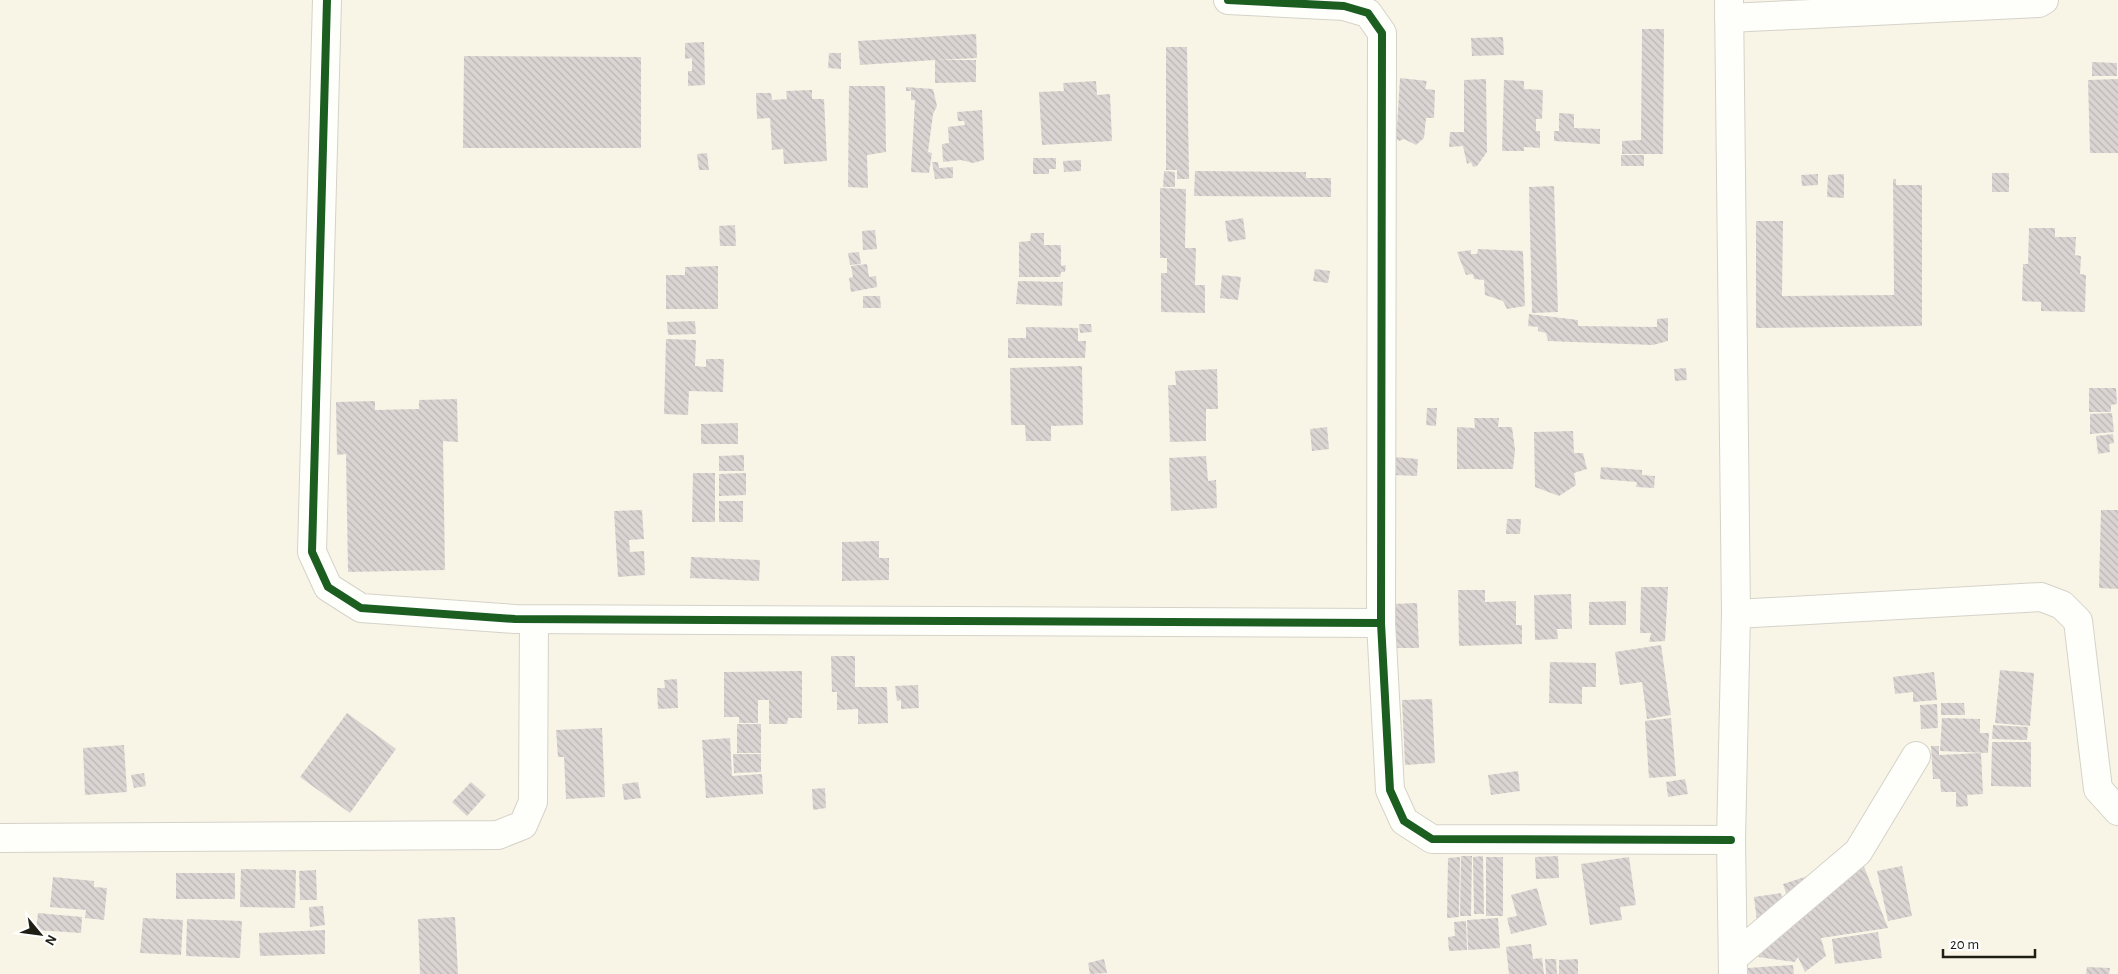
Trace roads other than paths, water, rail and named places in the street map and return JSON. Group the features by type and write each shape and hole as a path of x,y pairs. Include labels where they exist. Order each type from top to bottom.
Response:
{"street":[{"path":"328,0 312,552 328,587 360,608 534,620 1381,623"},
{"path":"1228,0 1344,6 1368,13 1382,33 1381,623 1390,790 1404,821 1432,839 1731,840"},
{"path":"1733,966 1731,840 1736,614 1729,9 2039,3 2044,0"},
{"path":"1736,614 2041,597 2062,604 2078,621 2098,790 2118,812"},
{"path":"0,838 498,835 523,825 533,802 534,620"},
{"path":"1733,966 1858,852 1916,756"}]}
